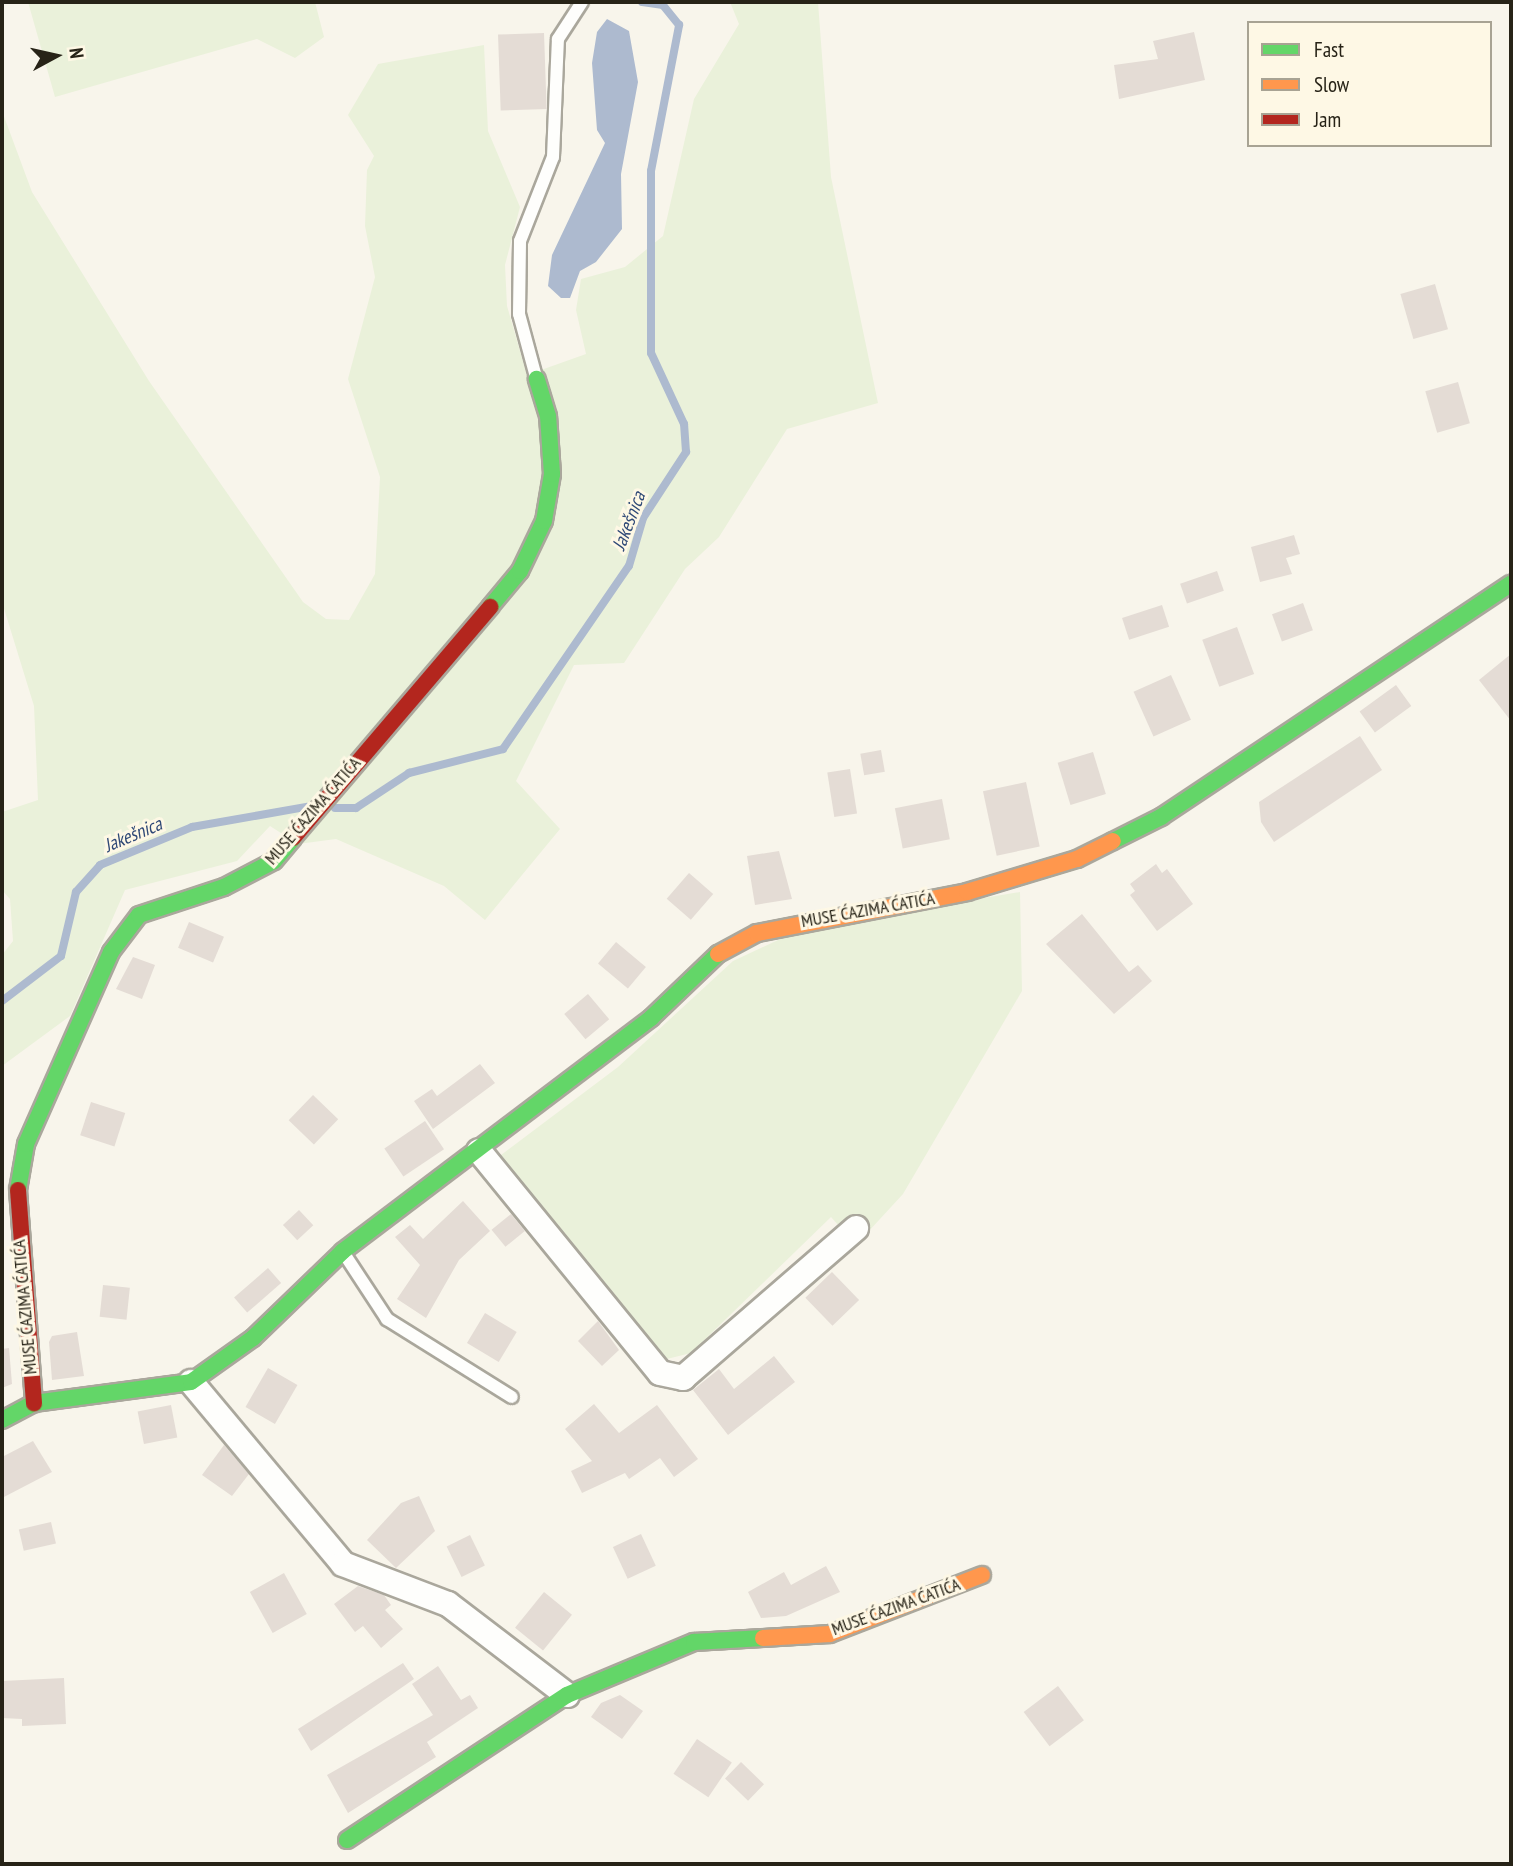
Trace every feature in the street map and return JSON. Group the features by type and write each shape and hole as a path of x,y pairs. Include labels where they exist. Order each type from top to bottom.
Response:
{"street":[{"name":"MUSE ĆAZIMA ĆATIĆA","path":"34,1403 16,1202 26,1144 111,953 139,915 224,887 274,861 520,572 544,521 552,474 548,416 537,379"},
{"name":"MUSE ĆAZIMA ĆATIĆA","path":"2,1419 34,1403 191,1382 253,1338 343,1251 479,1152 651,1018 713,957 757,933 967,892 1077,859 1161,817 1511,584"},
{"path":"479,1152 660,1373 683,1378 856,1228"},
{"path":"191,1382 343,1564 448,1604 567,1695"},
{"name":"MUSE ĆAZIMA ĆATIĆA","path":"347,1840 567,1695 694,1642 830,1633 982,1575"}],"lane":[{"path":"537,379 519,314 520,241 553,157 558,39 582,2"},
{"path":"343,1251 387,1319 512,1397"}],"green space":[{"path":"28,2 315,2 324,37 295,58 257,39 55,97"},
{"path":"730,2 818,2 831,177 878,403 787,429 719,537 685,569 624,663 574,665 516,781 560,829 485,920 444,886 336,839 298,844 270,826 237,861 125,890 70,1016 2,1066 2,955 13,941 10,899 2,890 2,812 38,800 34,706 2,602 2,111 32,192 149,381 303,602 326,619 349,620 375,574 380,477 348,379 375,277 365,226 367,170 374,156 348,115 378,64 484,45 488,131 520,207 505,265 507,306 527,375 586,354 576,310 581,279 625,267 663,236 694,99 739,24"},
{"path":"1020,892 1022,991 903,1194 856,1245 831,1217 691,1353 667,1359 497,1158 618,1067 733,961 804,928"}],"water":[{"path":"607,19 629,31 638,82 621,174 622,229 596,262 580,271 570,298 561,298 548,286 552,255 605,143 597,130 592,63 597,32"}],"building":[{"path":"1194,32 1205,80 1119,99 1114,65 1158,59 1153,41"},
{"path":"544,33 547,109 501,111 498,35"},
{"path":"1435,284 1448,329 1413,339 1400,294"},
{"path":"1458,382 1470,423 1437,433 1425,391"},
{"path":"1294,535 1300,554 1286,558 1292,574 1260,582 1251,547"},
{"path":"1217,571 1224,591 1187,604 1180,584"},
{"path":"1303,603 1313,630 1282,642 1272,614"},
{"path":"1162,605 1169,627 1129,640 1122,618"},
{"path":"1237,627 1254,674 1219,687 1202,640"},
{"path":"1511,654 1511,721 1479,680"},
{"path":"1171,675 1191,720 1153,736 1134,692"},
{"path":"1396,685 1411,706 1375,732 1360,711"},
{"path":"1360,736 1382,770 1274,842 1261,822 1259,802"},
{"path":"881,750 885,772 864,775 860,754"},
{"path":"1093,752 1106,794 1070,805 1058,763"},
{"path":"850,769 857,813 834,817 827,773"},
{"path":"1026,782 1040,847 997,856 983,791"},
{"path":"942,799 950,839 903,848 895,808"},
{"path":"779,851 792,899 755,905 747,856"},
{"path":"1156,864 1162,873 1167,869 1193,904 1157,931 1130,895 1135,891 1130,884"},
{"path":"689,873 713,894 691,920 667,899"},
{"path":"1082,914 1129,972 1138,965 1152,981 1114,1014 1046,944"},
{"path":"189,922 224,937 213,963 178,948"},
{"path":"616,942 646,967 628,989 598,963"},
{"path":"133,957 155,965 142,999 116,989"},
{"path":"588,994 609,1019 585,1039 564,1014"},
{"path":"480,1064 495,1083 433,1129 414,1101 432,1089 437,1096"},
{"path":"313,1095 338,1119 314,1144 289,1120"},
{"path":"91,1102 125,1113 114,1146 80,1135"},
{"path":"425,1121 444,1149 403,1177 384,1148"},
{"path":"463,1201 490,1231 459,1260 426,1318 397,1299 420,1265 395,1237 410,1225 423,1239"},
{"path":"299,1210 313,1225 297,1240 283,1225"},
{"path":"511,1214 525,1231 505,1247 492,1230"},
{"path":"268,1268 281,1283 247,1313 234,1298"},
{"path":"832,1272 859,1300 832,1326 805,1298"},
{"path":"103,1285 130,1288 127,1320 100,1317"},
{"path":"485,1313 517,1332 499,1362 467,1343"},
{"path":"598,1321 619,1350 602,1366 578,1341"},
{"path":"77,1332 84,1376 52,1380 49,1342 52,1336"},
{"path":"9,1348 12,1384 2,1388 2,1349"},
{"path":"774,1356 795,1382 728,1435 693,1390 719,1369 734,1389"},
{"path":"268,1368 297,1385 275,1424 246,1407"},
{"path":"594,1404 619,1433 657,1405 698,1459 674,1477 660,1458 629,1479 625,1473 582,1493 571,1471 592,1461 565,1429"},
{"path":"171,1405 177,1437 144,1444 138,1411"},
{"path":"33,1441 52,1472 2,1498 2,1457"},
{"path":"224,1445 249,1474 232,1496 202,1475"},
{"path":"419,1496 435,1531 396,1568 367,1540 401,1503"},
{"path":"51,1522 56,1543 24,1551 19,1529"},
{"path":"641,1534 656,1566 628,1579 613,1547"},
{"path":"470,1535 485,1566 462,1577 447,1546"},
{"path":"826,1566 840,1592 786,1616 761,1618 748,1592 784,1572 791,1585"},
{"path":"284,1573 307,1614 273,1633 250,1592"},
{"path":"358,1586 384,1595 391,1605 385,1610 403,1629 381,1648 363,1626 355,1632 334,1604"},
{"path":"544,1592 572,1615 543,1650 515,1628"},
{"path":"403,1663 414,1679 311,1751 298,1729"},
{"path":"438,1666 461,1700 470,1695 478,1708 427,1742 436,1757 348,1813 327,1775 433,1715 412,1684"},
{"path":"64,1678 66,1724 22,1726 22,1719 2,1718 2,1681"},
{"path":"1058,1686 1084,1720 1050,1746 1024,1712"},
{"path":"620,1695 643,1711 622,1739 591,1717 601,1703"},
{"path":"697,1739 732,1762 708,1797 674,1774"},
{"path":"741,1762 764,1784 748,1801 725,1779"}],"waterway":[{"name":"Jakešnica","path":"335,808 356,808 409,773 503,749 629,566 643,518 686,452 684,424 651,353 651,171 679,25 663,5 642,2"},
{"name":"Jakešnica","path":"2,1001 61,956 76,892 100,865 192,827 306,807"}],"traffic: fast":[{"path":"490,607 520,571 544,521 552,474 548,416 537,379"},
{"path":"1113,841 1161,817 1511,584"},
{"path":"18,1190 26,1144 111,952 139,915 224,887 274,861 293,838"},
{"path":"2,1420 34,1403 191,1382 253,1338 343,1251 651,1018 718,954"},
{"path":"347,1840 567,1695 694,1642 763,1638"}],"traffic: slow":[{"path":"718,954 757,933 967,892 1077,859 1113,841"},
{"path":"763,1638 830,1634 982,1575"}],"traffic: jam":[{"path":"293,838 490,607"},
{"path":"18,1190 34,1403"}]}
